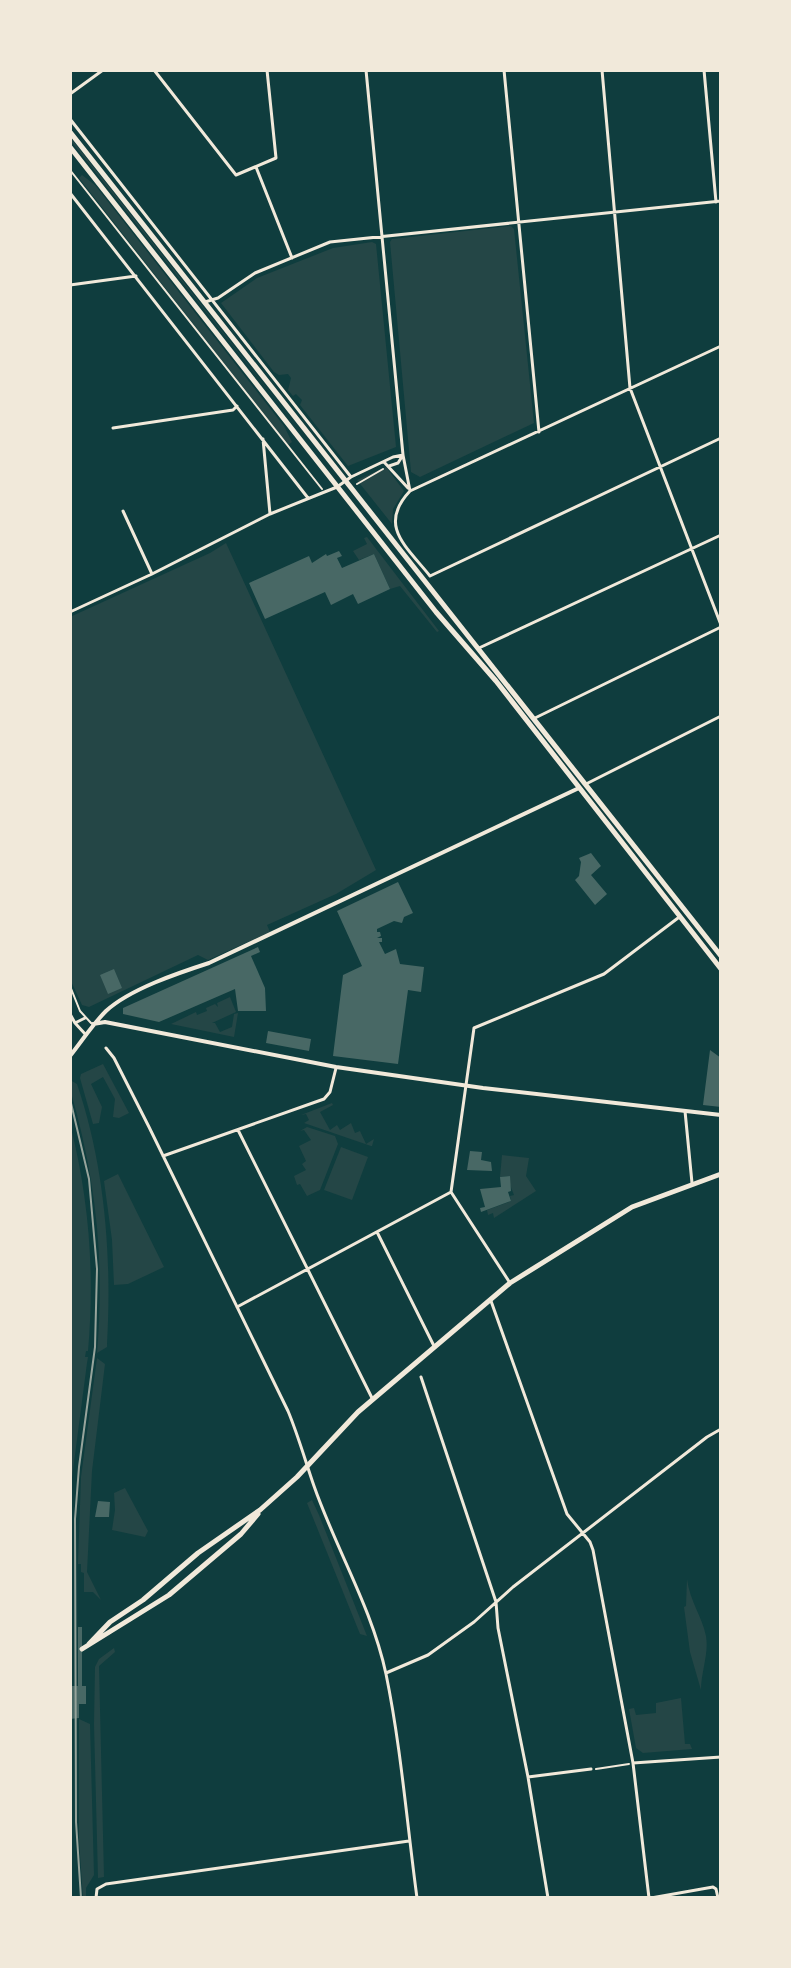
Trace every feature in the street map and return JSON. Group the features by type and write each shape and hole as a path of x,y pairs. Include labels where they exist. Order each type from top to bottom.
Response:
{"main road":[{"path":"70,132 721,956"},
{"path":"70,147 436,612 496,681 721,969"},
{"path":"89,1644 110,1622 146,1598 198,1553 260,1510 373,1399 510,1283 632,1207 721,1174"},
{"path":"82,1649 169,1595 241,1534 260,1510"}],"street":[{"path":"70,94 103,70"},
{"path":"154,70 236,175 276,158 267,70"},
{"path":"366,70 403,455 410,491"},
{"path":"504,70 539,432"},
{"path":"535,718 721,626 630,388 602,70"},
{"path":"203,302 218,298 255,273 330,242 719,202 704,70"},
{"path":"70,119 351,477"},
{"path":"256,167 292,258"},
{"path":"70,193 308,498"},
{"path":"70,285 136,276"},
{"path":"721,346 410,491 400,502 394,519 396,533 430,576 721,438"},
{"path":"113,428 233,410 237,406"},
{"path":"263,439 270,514"},
{"path":"70,612 270,514 337,487 351,477 403,455"},
{"path":"389,466 398,463 403,455"},
{"path":"384,462 410,491"},
{"path":"123,511 152,574"},
{"path":"479,648 721,535"},
{"path":"71,1057 93,1024 129,997 224,957 579,788 721,716"},
{"path":"510,1283 451,1192 474,1028 604,974 686,912"},
{"path":"70,1014 86,1035"},
{"path":"75,1023 85,1018"},
{"path":"93,1024 105,1022 336,1067 465,1086 721,1115"},
{"path":"106,1048 114,1058 288,1411 313,1485 374,1634 386,1673 417,1898"},
{"path":"163,1156 324,1099 330,1092 336,1067"},
{"path":"685,1111 692,1185"},
{"path":"238,1130 373,1399"},
{"path":"237,1307 451,1192"},
{"path":"377,1232 434,1346"},
{"path":"490,1299 567,1514 593,1550 633,1763 650,1898 713,1887 718,1898"},
{"path":"421,1377 496,1602 498,1628 548,1898"},
{"path":"386,1673 428,1655 721,1429"},
{"path":"633,1763 721,1757"},
{"path":"528,1777 591,1769"},
{"path":"96,1898 99,1887 409,1841"}],"lane":[{"path":"70,986 85,1018 93,1024"}],"path":[{"path":"70,170 324,492"},
{"path":"351,489 389,466"},
{"path":"591,1769 633,1763"}],"shaded area":[{"path":"70,137 308,441 70,140"},
{"path":"82,175 95,185 284,426 292,442 288,445 79,178"},
{"path":"511,226 514,229 534,423 420,477 411,472 390,242 392,239"},
{"path":"376,244 396,447 348,466 300,405 302,400 288,390 291,378 288,374 274,372 221,303 257,278 333,248"},
{"path":"386,467 404,491 393,509 392,524 357,480"},
{"path":"367,537 439,631 400,586 390,589 374,554 359,560 353,551 367,544 364,538"},
{"path":"226,543 376,870 336,894 267,925 270,932 208,960 198,955 89,1007 82,1005 70,979 70,617"},
{"path":"230,997 236,1012 212,1023 220,1032 232,1027 234,1014 238,1013 234,1037 171,1024 196,1012 197,1015 207,1011 206,1008 215,1004 218,1007 217,1003"},
{"path":"103,1064 129,1113 119,1118 113,1117 115,1099 103,1077 91,1084 102,1107 99,1123 93,1124 80,1078 81,1074"},
{"path":"70,1080 77,1084 87,1115 104,1212 108,1278 107,1347 97,1353 100,1285 96,1220"},
{"path":"332,1103 320,1112 330,1130 337,1125 340,1130 351,1123 355,1133 360,1131 366,1144 374,1139 372,1146 371,1146 304,1123 309,1120 306,1114 301,1115"},
{"path":"70,1124 86,1208 91,1293 88,1351 85,1357 88,1357 70,1493"},
{"path":"307,1127 335,1136 338,1144 320,1190 307,1196 294,1176 306,1170 302,1164 306,1161 299,1146 311,1140 304,1130 300,1131"},
{"path":"341,1147 368,1157 352,1200 324,1190"},
{"path":"502,1155 529,1158 526,1176 536,1191 494,1218 493,1213 488,1215 487,1210 511,1201 510,1196 514,1195 508,1180 510,1176 500,1177"},
{"path":"118,1174 164,1267 128,1284 114,1285 104,1181"},
{"path":"97,1358 105,1364 92,1471 87,1572 101,1600 93,1592 84,1592 84,1573 81,1572 81,1564 78,1564 81,1477"},
{"path":"125,1488 148,1531 145,1537 112,1530 114,1493"},
{"path":"312,1500 367,1636 360,1634 307,1503"},
{"path":"687,1579 706,1636 701,1690 690,1652 684,1607"},
{"path":"114,1648 115,1652 99,1666 104,1877 98,1878 95,1667 99,1659"},
{"path":"681,1698 685,1744 690,1744 692,1749 643,1753 636,1748 629,1709 634,1708 636,1715 656,1713 656,1703"},
{"path":"79,1719 90,1724 94,1875 86,1888 86,1898 83,1898 79,1840"}],"building":[{"path":"339,551 342,556 337,558 342,568 374,554 390,589 358,604 353,594 331,605 325,592 265,619 249,583 309,556 312,563 326,554"},
{"path":"591,853 601,866 591,875 607,894 595,905 575,880 579,876 579,858"},
{"path":"398,882 413,913 404,917 402,923 394,921 377,929 381,936 377,938 382,938 379,942 385,954 396,949 400,964 424,967 421,992 408,990 398,1064 333,1056 343,975 362,966 337,911"},
{"path":"258,947 260,952 251,956 265,988 266,1011 238,1011 235,989 159,1022 123,1014 123,1008"},
{"path":"114,969 122,988 108,994 100,975"},
{"path":"268,1031 311,1039 309,1051 266,1043"},
{"path":"710,1050 721,1058 721,1107 703,1105"},
{"path":"470,1151 482,1152 481,1160 491,1162 492,1171 467,1170"},
{"path":"510,1176 511,1191 508,1192 511,1201 481,1212 480,1208 485,1207 480,1189 501,1187 500,1177"},
{"path":"98,1501 110,1502 109,1517 95,1517"},
{"path":"78,1627 82,1627 82,1686 86,1686 86,1704 79,1704 79,1718 70,1719 70,1686 78,1686"}],"railway":[{"path":"70,1099 89,1179 97,1269 95,1347 75,1519 76,1822 81,1898"}]}
